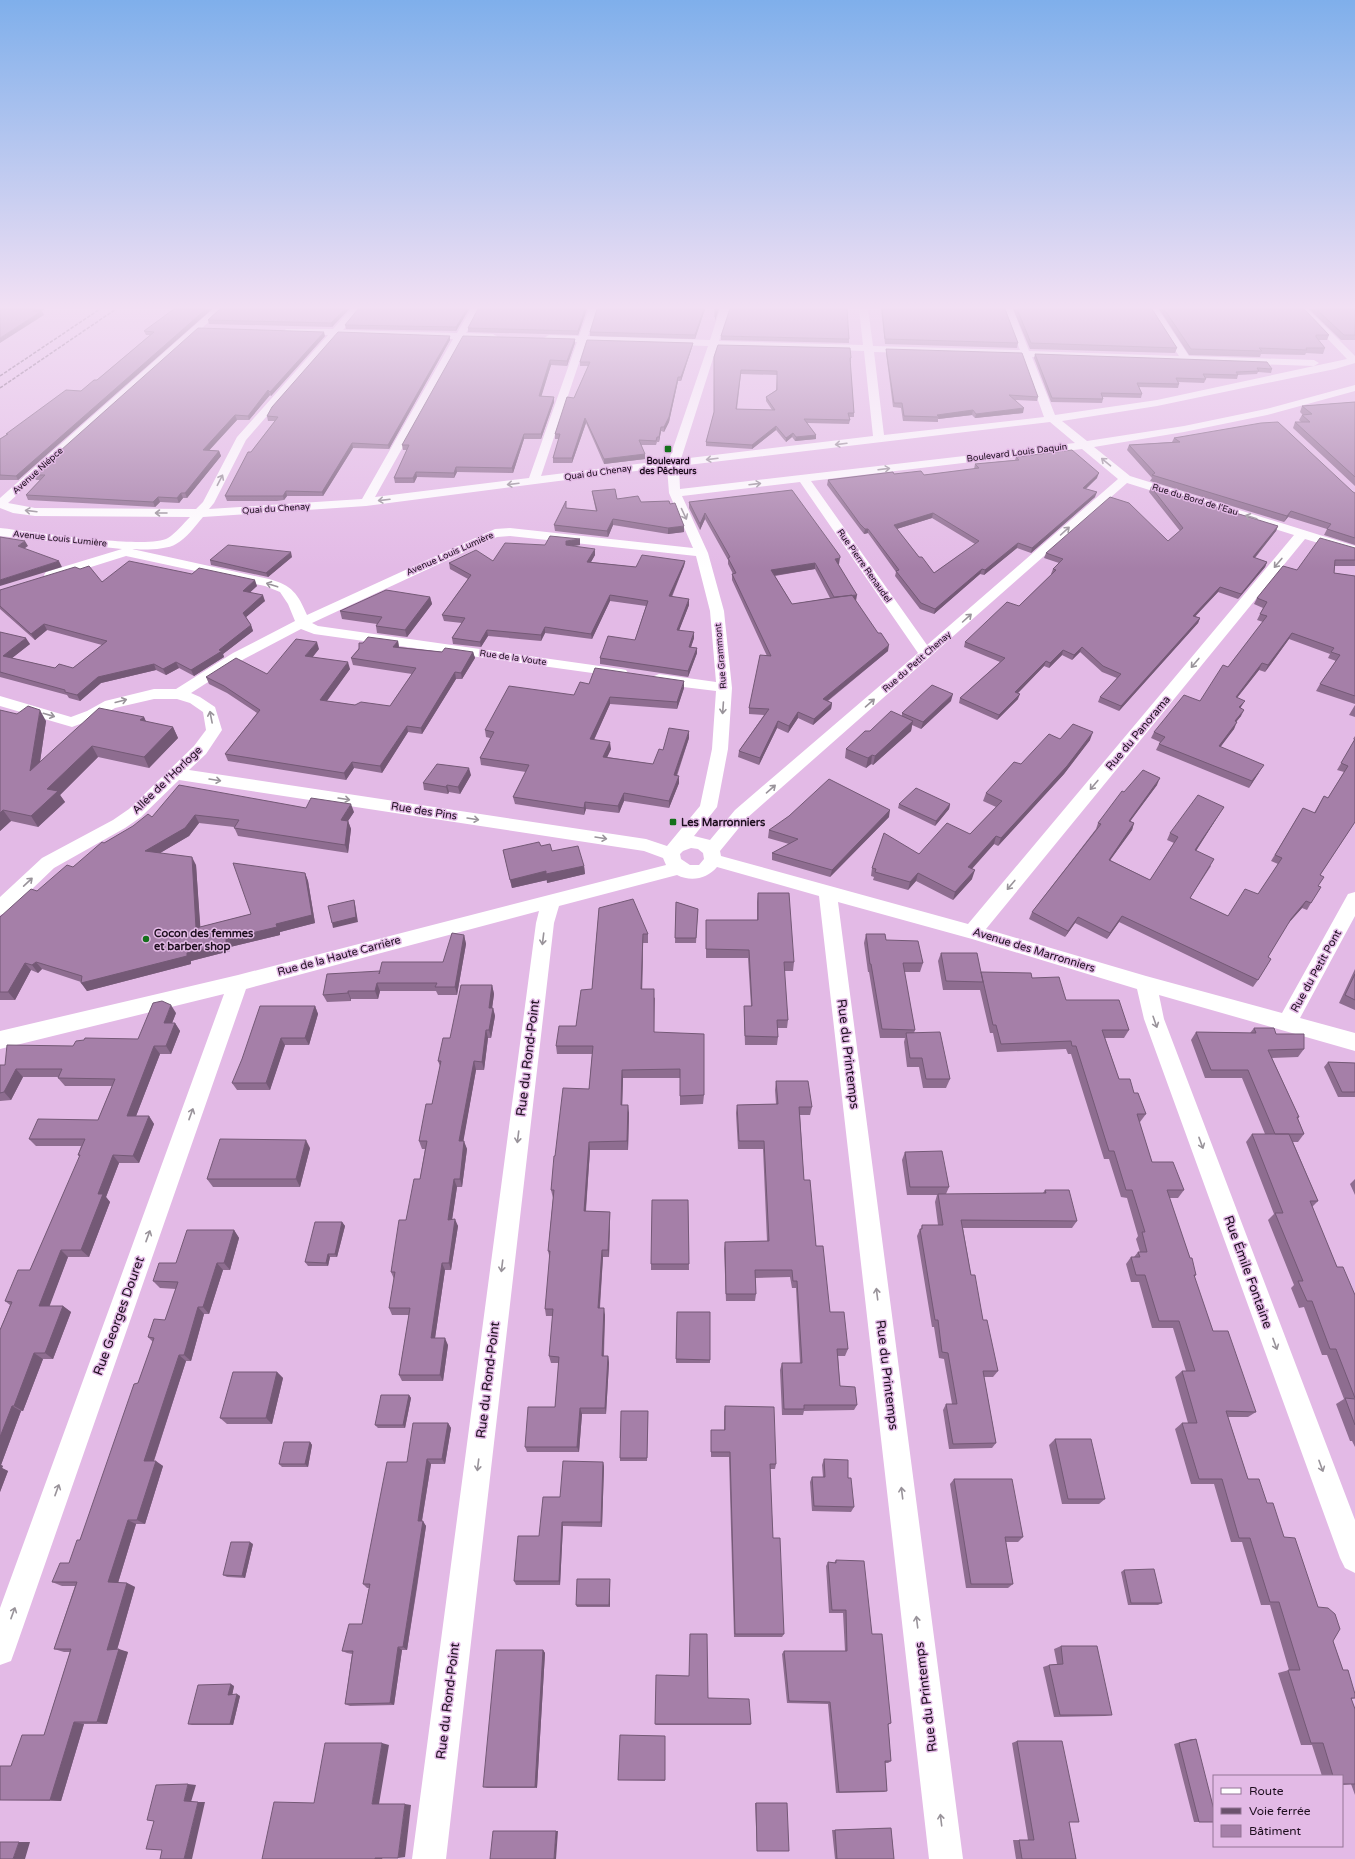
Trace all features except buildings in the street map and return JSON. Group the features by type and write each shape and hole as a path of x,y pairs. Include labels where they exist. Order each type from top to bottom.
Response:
{"street":[{"name":"Avenue Niépce","path":"0,504 121,396"},
{"path":"164,562 159,556 162,550 185,530 208,503 241,439 279,396"},
{"path":"366,502 426,396"},
{"path":"533,482 563,396"},
{"path":"672,463 696,396"},
{"path":"874,396 879,440"},
{"path":"1041,396 1048,416 1052,419"},
{"name":"Quai du Chenay","path":"0,504 35,512 200,513 366,502 533,482 672,463 1052,419 1158,403 1192,396"},
{"name":"Boulevard Louis Daquin","path":"675,493 1086,445 1184,429 1266,412 1313,396"},
{"path":"1266,412 1278,422"},
{"name":"Rue du Bord de l'Eau","path":"1052,419 1086,445 1126,479 1355,550"},
{"name":"Rue Grammont","path":"672,463 675,493 702,553 717,611 724,688 720,749 708,807 675,856"},
{"name":"Rue Pierre Renaudel","path":"803,478 926,654"},
{"name":"Rue du Petit Chenay","path":"712,855 742,814 1119,483 1126,479"},
{"path":"111,556 120,545 133,537 164,530 200,513"},
{"name":"Avenue Louis Lumière","path":"0,532 120,545 143,546 171,542"},
{"name":"Avenue Louis Lumière","path":"179,694 250,649 303,624 332,608 495,534 510,532 702,553"},
{"name":"Rue du Panorama","path":"972,932 1303,533"},
{"name":"Avenue Louis Lumière","path":"37,580 126,552 164,562 269,583 285,590 295,604 303,624"},
{"name":"Rue de la Voute","path":"303,624 314,630 724,688"},
{"name":"Allée de l'Horloge","path":"0,701 72,722 93,714 110,704 154,694 179,694 195,700 210,710 214,730 200,750 177,774 135,813 120,824 71,849 48,863 0,908"},
{"name":"Rue des Pins","path":"177,774 646,845 675,856"},
{"path":"708,807 719,812 742,814"},
{"path":"690,842 702,843 712,855 711,865 699,871 684,871 675,856 690,842"},
{"name":"Avenue des Marronniers","path":"712,855 828,892 972,932 1146,984 1288,1022 1355,1042"},
{"name":"Rue de la Haute Carrière","path":"0,1040 238,983 551,901 675,856"},
{"name":"Rue du Printemps","path":"828,892 946,1859"},
{"name":"Rue du Petit Pont","path":"1288,1022 1355,899"},
{"name":"Rue du Rond-Point","path":"429,1859 545,923 551,901"},
{"name":"Rue Georges Douret","path":"0,1650 238,983"},
{"name":"Rue Émile Fontaine","path":"1146,984 1154,1019 1355,1558"}],"place":[{"name":"Boulevard des Pêcheurs","path":"668,449"},
{"name":"Les Marronniers","path":"673,822"},
{"name":"Cocon des femmes et barber shop","path":"146,939"}]}
